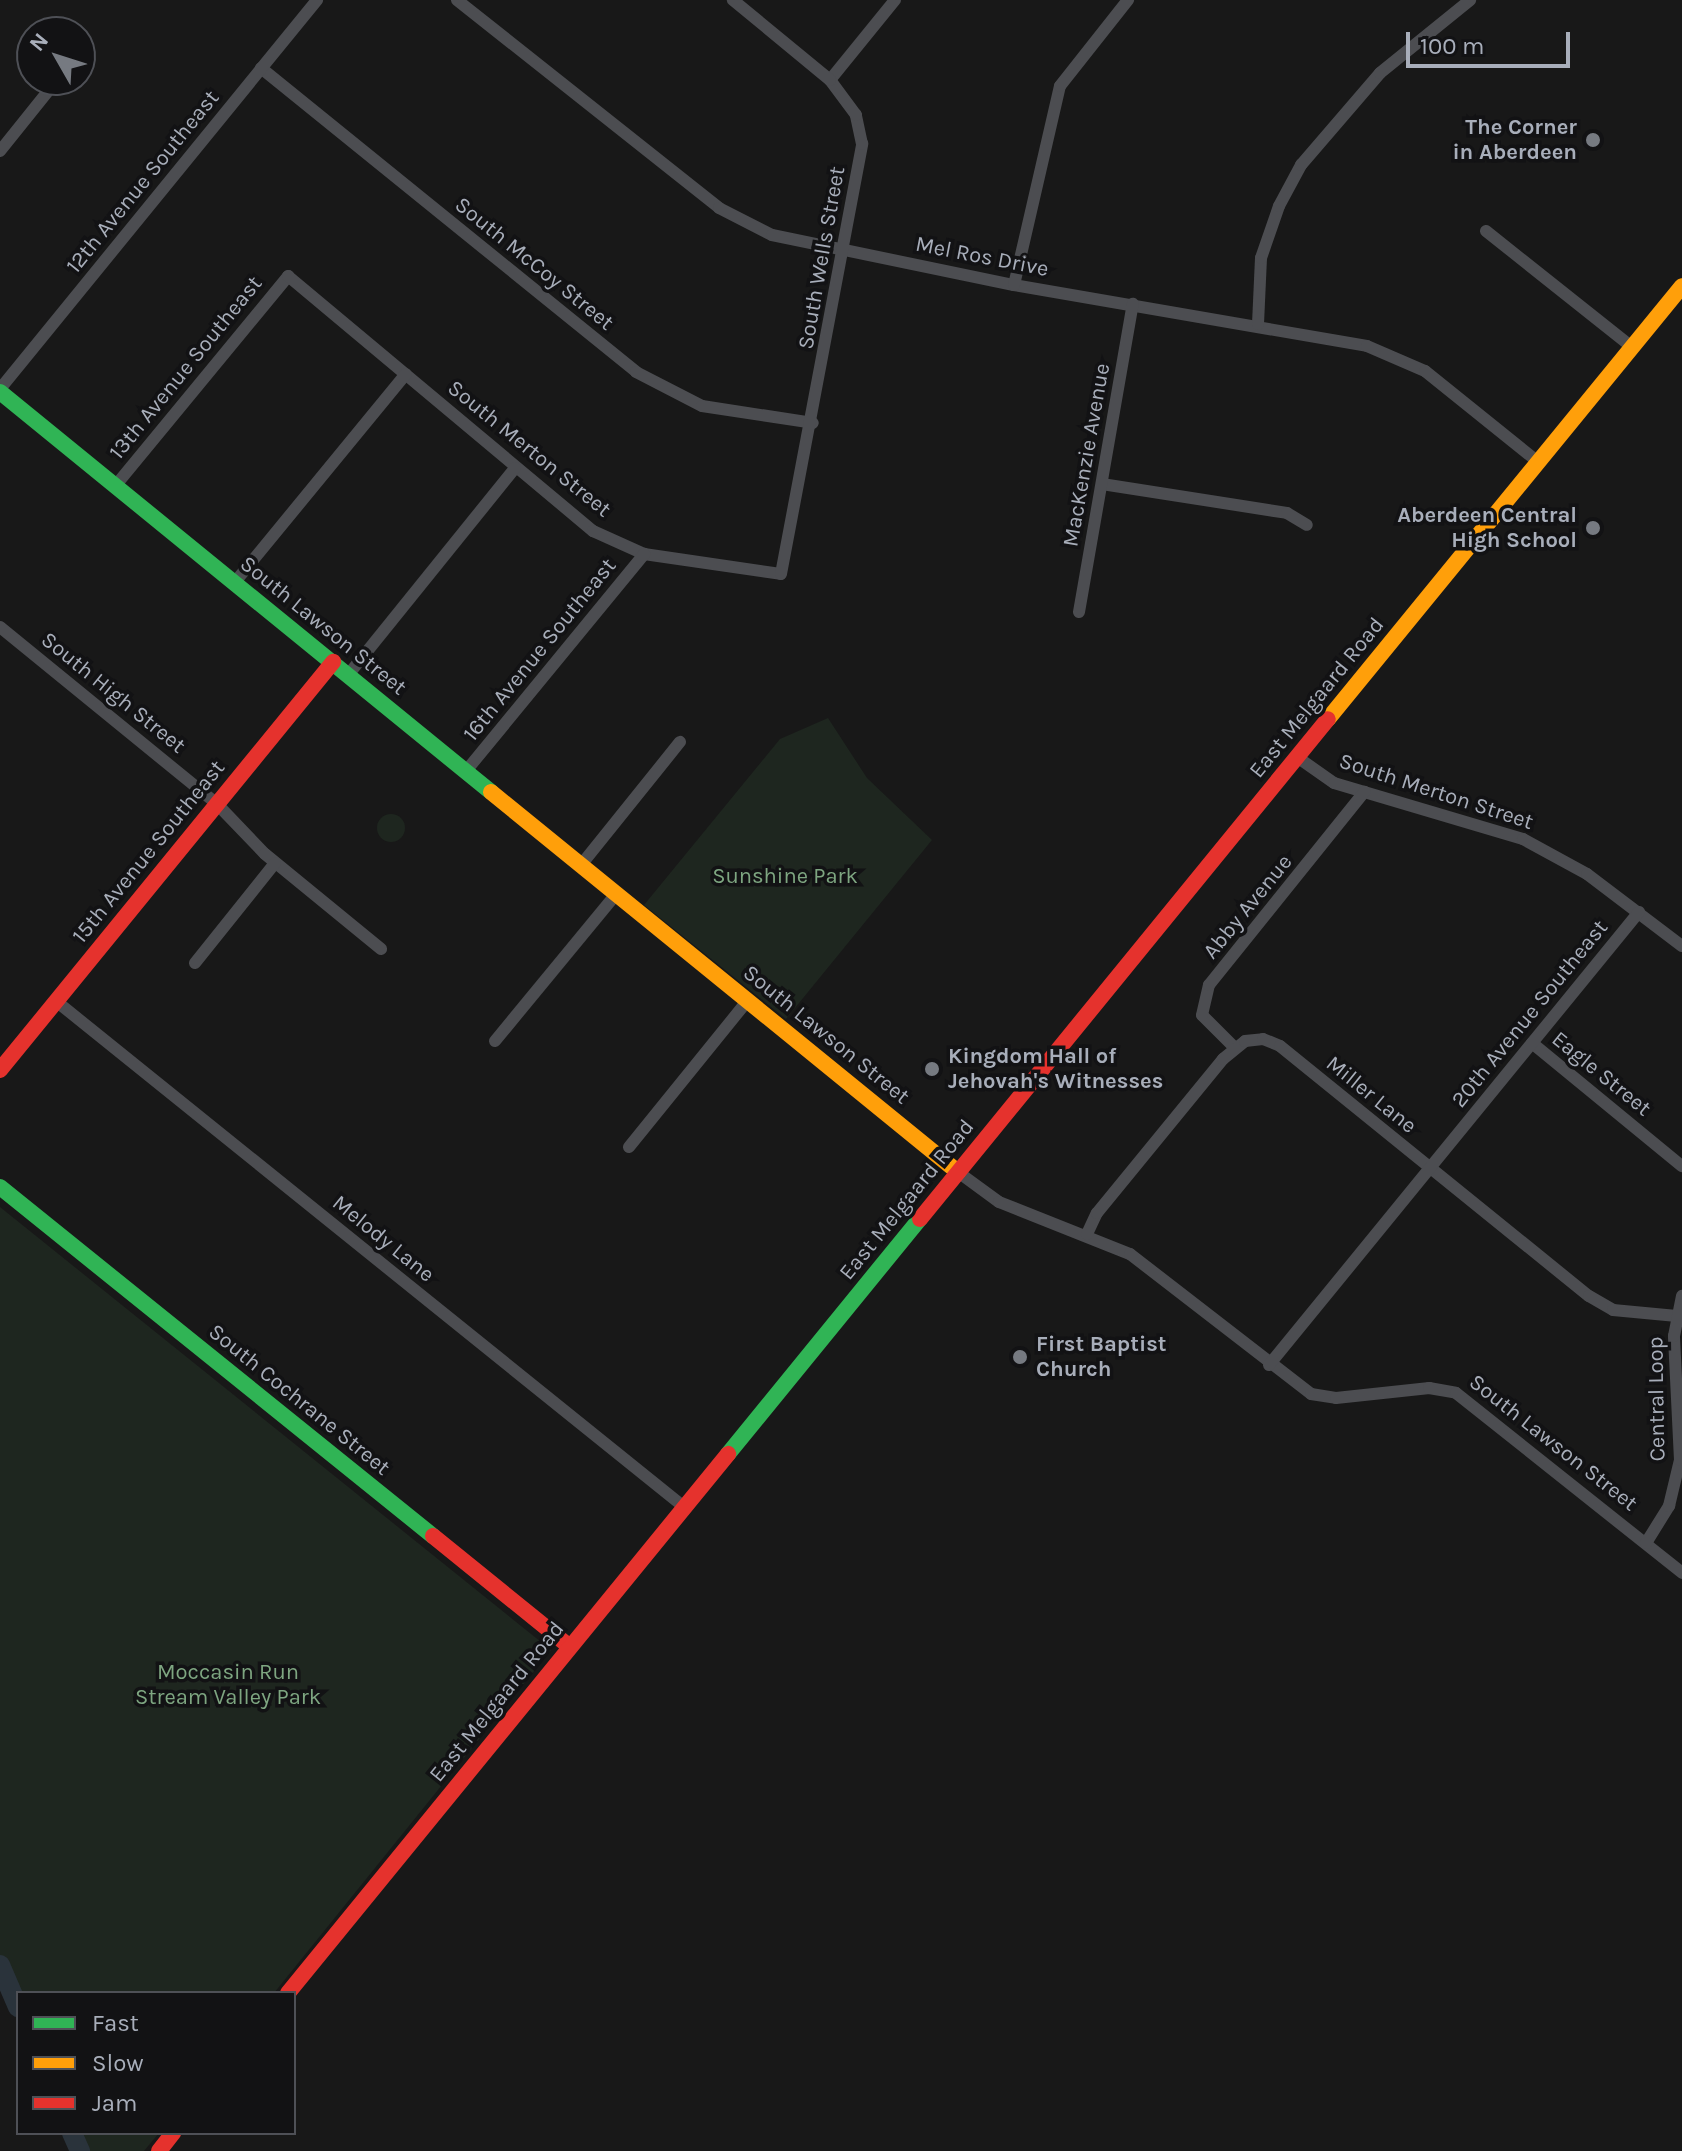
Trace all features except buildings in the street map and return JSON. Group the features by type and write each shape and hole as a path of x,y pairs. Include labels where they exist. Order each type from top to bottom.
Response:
{"street":[{"name":"12th Avenue Southeast","path":"0,391 317,0"},
{"name":"Mel Ros Drive","path":"457,0 719,208 772,235 1014,285 1258,324 1367,346 1398,357 1439,382 1538,462"},
{"name":"South Wells Street","path":"733,0 830,80 856,115 862,144 813,423 781,574"},
{"path":"830,80 895,0"},
{"path":"1014,285 1060,86 1128,0"},
{"path":"1258,324 1261,258 1279,206 1301,165 1380,73 1470,0"},
{"name":"South McCoy Street","path":"261,68 636,372 702,406 813,423"},
{"path":"0,151 44,96"},
{"path":"1486,231 1632,347"},
{"name":"South Merton Street","path":"288,276 593,531 644,554 781,574"},
{"name":"13th Avenue Southeast","path":"116,485 288,276"},
{"name":"East Melgaard Road","path":"290,1991 1682,286"},
{"name":"MacKenzie Avenue","path":"1079,612 1133,304"},
{"path":"235,582 406,374"},
{"name":"South Lawson Street","path":"0,391 958,1172 999,1202 1087,1234 1159,1275 1297,1387 1323,1397 1429,1388 1456,1393 1682,1573"},
{"path":"348,675 515,468"},
{"path":"1102,484 1287,513 1307,525"},
{"name":"16th Avenue Southeast","path":"466,771 644,554"},
{"name":"South High Street","path":"0,627 217,804 275,863 381,949"},
{"name":"15th Avenue Southeast","path":"0,1070 333,662"},
{"path":"581,865 680,742"},
{"name":"South Merton Street","path":"1297,757 1334,783 1523,839 1639,912 1682,946"},
{"name":"Abby Avenue","path":"1234,1047 1202,1015 1209,985 1364,792"},
{"path":"195,963 275,863"},
{"path":"495,1041 616,894"},
{"name":"20th Avenue Southeast","path":"1269,1365 1639,912"},
{"path":"629,1147 748,1000"},
{"name":"Melody Lane","path":"56,1001 684,1507"},
{"name":"Miller Lane","path":"1234,1047 1253,1040 1280,1046 1602,1305 1677,1316"},
{"name":"Eagle Street","path":"1532,1043 1682,1166"},
{"path":"1087,1234 1097,1213 1234,1047"},
{"name":"South Cochrane Street","path":"0,1187 570,1647"},
{"name":"Central Loop","path":"1646,1543 1669,1506 1680,1460 1677,1316 1682,1296"},
{"path":"159,2151 171,2135"}],"green space":[{"name":"Sunshine Park","path":"828,718 867,778 932,840 786,1019 644,905 780,739"},
{"path":"391,814 401,818 405,828 401,838 391,842 381,838 377,828 381,818"},
{"name":"Moccasin Run Stream Valley Park","path":"0,1207 551,1650 276,1991 16,1991 16,2002 0,1965"},
{"path":"73,2135 157,2135 144,2151 80,2151"}],"waterway":[{"path":"0,1965 16,2002"},
{"path":"73,2135 80,2151"}],"traffic: fast":[{"path":"0,392 491,792"},
{"path":"0,1187 433,1536"},
{"path":"728,1454 920,1219"}],"traffic: slow":[{"path":"1328,719 1682,286"},
{"path":"491,792 958,1172"}],"traffic: jam":[{"path":"0,1070 333,662"},
{"path":"920,1219 1328,719"},
{"path":"290,1991 728,1454"},
{"path":"433,1536 570,1647"},
{"path":"159,2151 171,2135"}],"place":[{"name":"The Corner in Aberdeen","path":"1593,140"},
{"name":"Aberdeen Central High School","path":"1593,528"},
{"name":"Kingdom Hall of Jehovah's Witnesses","path":"932,1069"},
{"name":"First Baptist Church","path":"1020,1357"}]}
